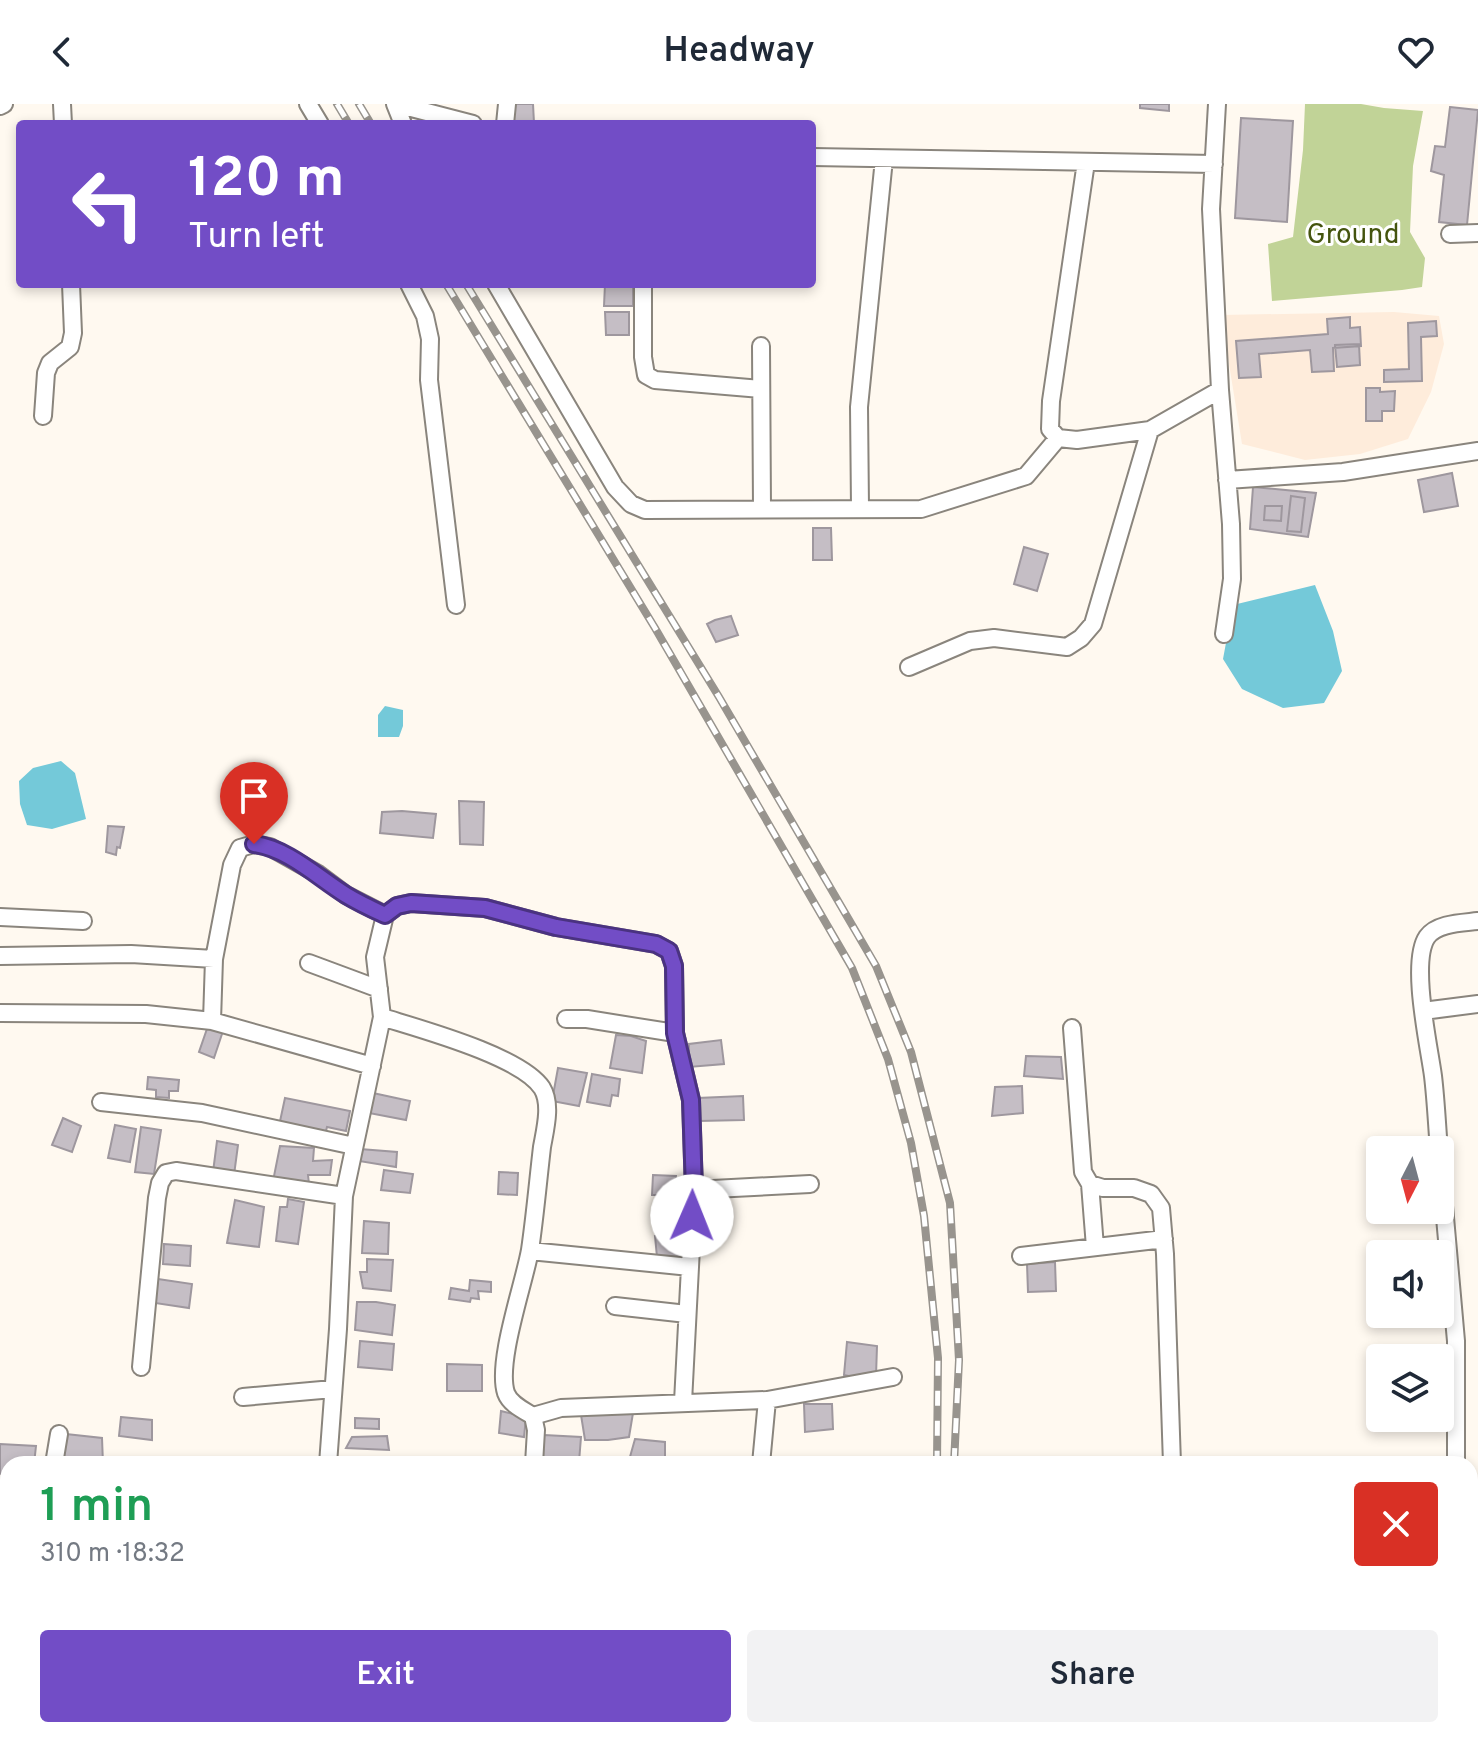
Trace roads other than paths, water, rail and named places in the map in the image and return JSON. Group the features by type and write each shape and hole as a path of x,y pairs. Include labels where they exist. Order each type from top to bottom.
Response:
{"street":[{"path":"395,104 457,120"},
{"path":"1217,104 1211,209 1232,579 1224,634"},
{"path":"816,157 1214,164"},
{"path":"860,508 859,407 884,159"},
{"path":"1086,162 1051,401 1050,429 1058,438 1077,440 1150,430 1220,390"},
{"path":"1450,234 1478,233"},
{"path":"43,416 46,373 50,363 70,347 73,333 71,288"},
{"path":"411,288 425,316 430,339 429,380 456,605"},
{"path":"498,288 615,487 631,504 645,510 921,509 1026,476 1058,438"},
{"path":"643,288 646,375 655,380 761,389"},
{"path":"761,346 762,509"},
{"path":"909,667 970,641 994,638 1067,647 1081,638 1093,624 1150,430"},
{"path":"1227,480 1343,472 1478,451"},
{"path":"212,1021 214,959 232,865 240,848 254,844 270,847 318,874 346,895 385,915"},
{"path":"329,1456 344,1196 382,1017 375,957 385,915 397,906 411,903 485,908 556,927 656,944 669,951 674,966 675,1033 691,1100 694,1190 683,1402"},
{"path":"0,917 83,921"},
{"path":"1438,1136 1423,1011 1420,956 1427,935 1444,925 1478,921"},
{"path":"0,956 131,954 214,959"},
{"path":"309,963 379,989"},
{"path":"1423,1011 1478,1004"},
{"path":"0,1013 146,1014 212,1021 372,1066"},
{"path":"382,1017 482,1050 530,1075 543,1089 547,1102 530,1251 508,1344 504,1380 507,1396 533,1416 536,1430 534,1456"},
{"path":"566,1019 587,1019 675,1033"},
{"path":"1072,1028 1083,1172 1090,1184 1095,1247"},
{"path":"101,1102 202,1113 354,1146"},
{"path":"141,1367 157,1198 166,1173 176,1171 344,1196"},
{"path":"694,1190 810,1184"},
{"path":"1090,1184 1103,1188 1134,1188 1151,1194 1161,1208 1172,1456"},
{"path":"1446,1224 1456,1341 1456,1456"},
{"path":"1021,1256 1164,1239"},
{"path":"530,1251 690,1267"},
{"path":"615,1306 687,1314"},
{"path":"533,1416 561,1408 767,1400 893,1377"},
{"path":"243,1397 333,1389"},
{"path":"762,1456 767,1400"},
{"path":"55,1456 59,1434"}],"water":[{"path":"1315,585 1333,631 1342,671 1324,703 1283,708 1242,689 1223,659 1233,605"},
{"path":"385,706 403,710 399,737 378,737 378,715"},
{"path":"61,761 75,773 86,819 52,829 27,825 20,804 19,781 33,768"}],"railway":[{"path":"337,104 347,120"},
{"path":"359,104 369,120"},
{"path":"448,288 655,628 852,968 888,1059 911,1143 924,1216 938,1358 937,1456"},
{"path":"468,288 719,697 876,966 911,1052 950,1203 959,1360 954,1456"}],"park label":[{"name":"Ground","path":"1353,233"}]}
